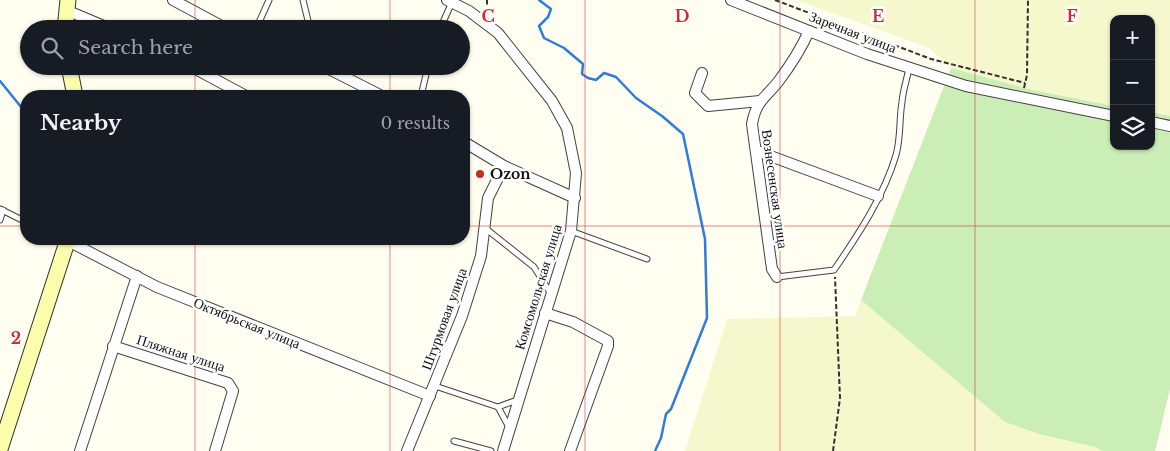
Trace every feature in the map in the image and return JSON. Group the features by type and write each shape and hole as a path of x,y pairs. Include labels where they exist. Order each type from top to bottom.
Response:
{"main road":[{"path":"66,20 67,5"},
{"path":"71,75 74,90"},
{"name":"Октябрьская улица","path":"0,448 43,320 64,245"}],"street":[{"path":"173,0 210,20"},
{"name":"Заречная улица","path":"731,0 910,68 966,86 1110,115"},
{"name":"Комсомольская улица","path":"449,1 483,21 498,34 552,101 567,128 576,173 571,231 503,451"},
{"path":"67,5 94,20"},
{"name":"Вознесенская улица","path":"778,277 772,270 752,124 754,111 760,101 778,82 809,31"},
{"path":"702,73 695,93 708,106 760,101"},
{"path":"207,75 235,90"},
{"path":"341,75 370,90"},
{"path":"1155,123 1170,126"},
{"path":"470,146 504,166 575,198"},
{"path":"757,151 878,196"},
{"name":"Штурмовая улица","path":"407,451 435,386 481,256 486,228 485,211 488,198 504,166"},
{"name":"Октябрьская улица","path":"78,245 157,287 430,396"},
{"path":"80,451 137,276"},
{"path":"545,313 573,322 608,341 608,346 570,451"},
{"name":"Пляжная улица","path":"113,346 228,383 234,391 215,451"}],"lane":[{"path":"260,20 270,0"},
{"path":"304,0 308,20"},
{"path":"443,20 449,1"},
{"path":"778,277 834,270 888,178 896,153 902,101 910,68"},
{"path":"423,90 426,75"},
{"path":"0,220 2,210 20,219"},
{"path":"486,228 534,267 551,294"},
{"path":"571,231 648,259"},
{"path":"435,386 498,407 518,400"},
{"path":"498,407 510,429"},
{"path":"454,441 491,451"}],"path":[{"path":"483,21 487,15 488,0"},
{"path":"775,0 931,59 1025,83"},
{"path":"1021,98 1027,74 1028,0"},
{"path":"833,451 840,398 834,270"}],"green space":[{"path":"796,0 1170,0 1170,116 1155,113 1155,15 1110,15 1110,105 1033,90 951,68 929,48"},
{"path":"951,68 1033,90 1110,105 1110,150 1155,150 1155,113 1170,116 1170,389 1155,451 1103,451 1095,447 1039,434 1005,422 861,300"},
{"path":"861,300 1005,422 1039,434 1095,447 1103,451 685,451 727,319 855,316"}],"waterway":[{"path":"539,0 551,9 548,17 539,26 544,38 564,48 583,64 582,74 596,80 604,73 616,77 636,98 662,116 683,134 705,239 707,318 671,409 666,414 661,438 655,451"},
{"path":"0,81 20,106"}],"place":[{"name":"Ozon","path":"480,174"}]}
